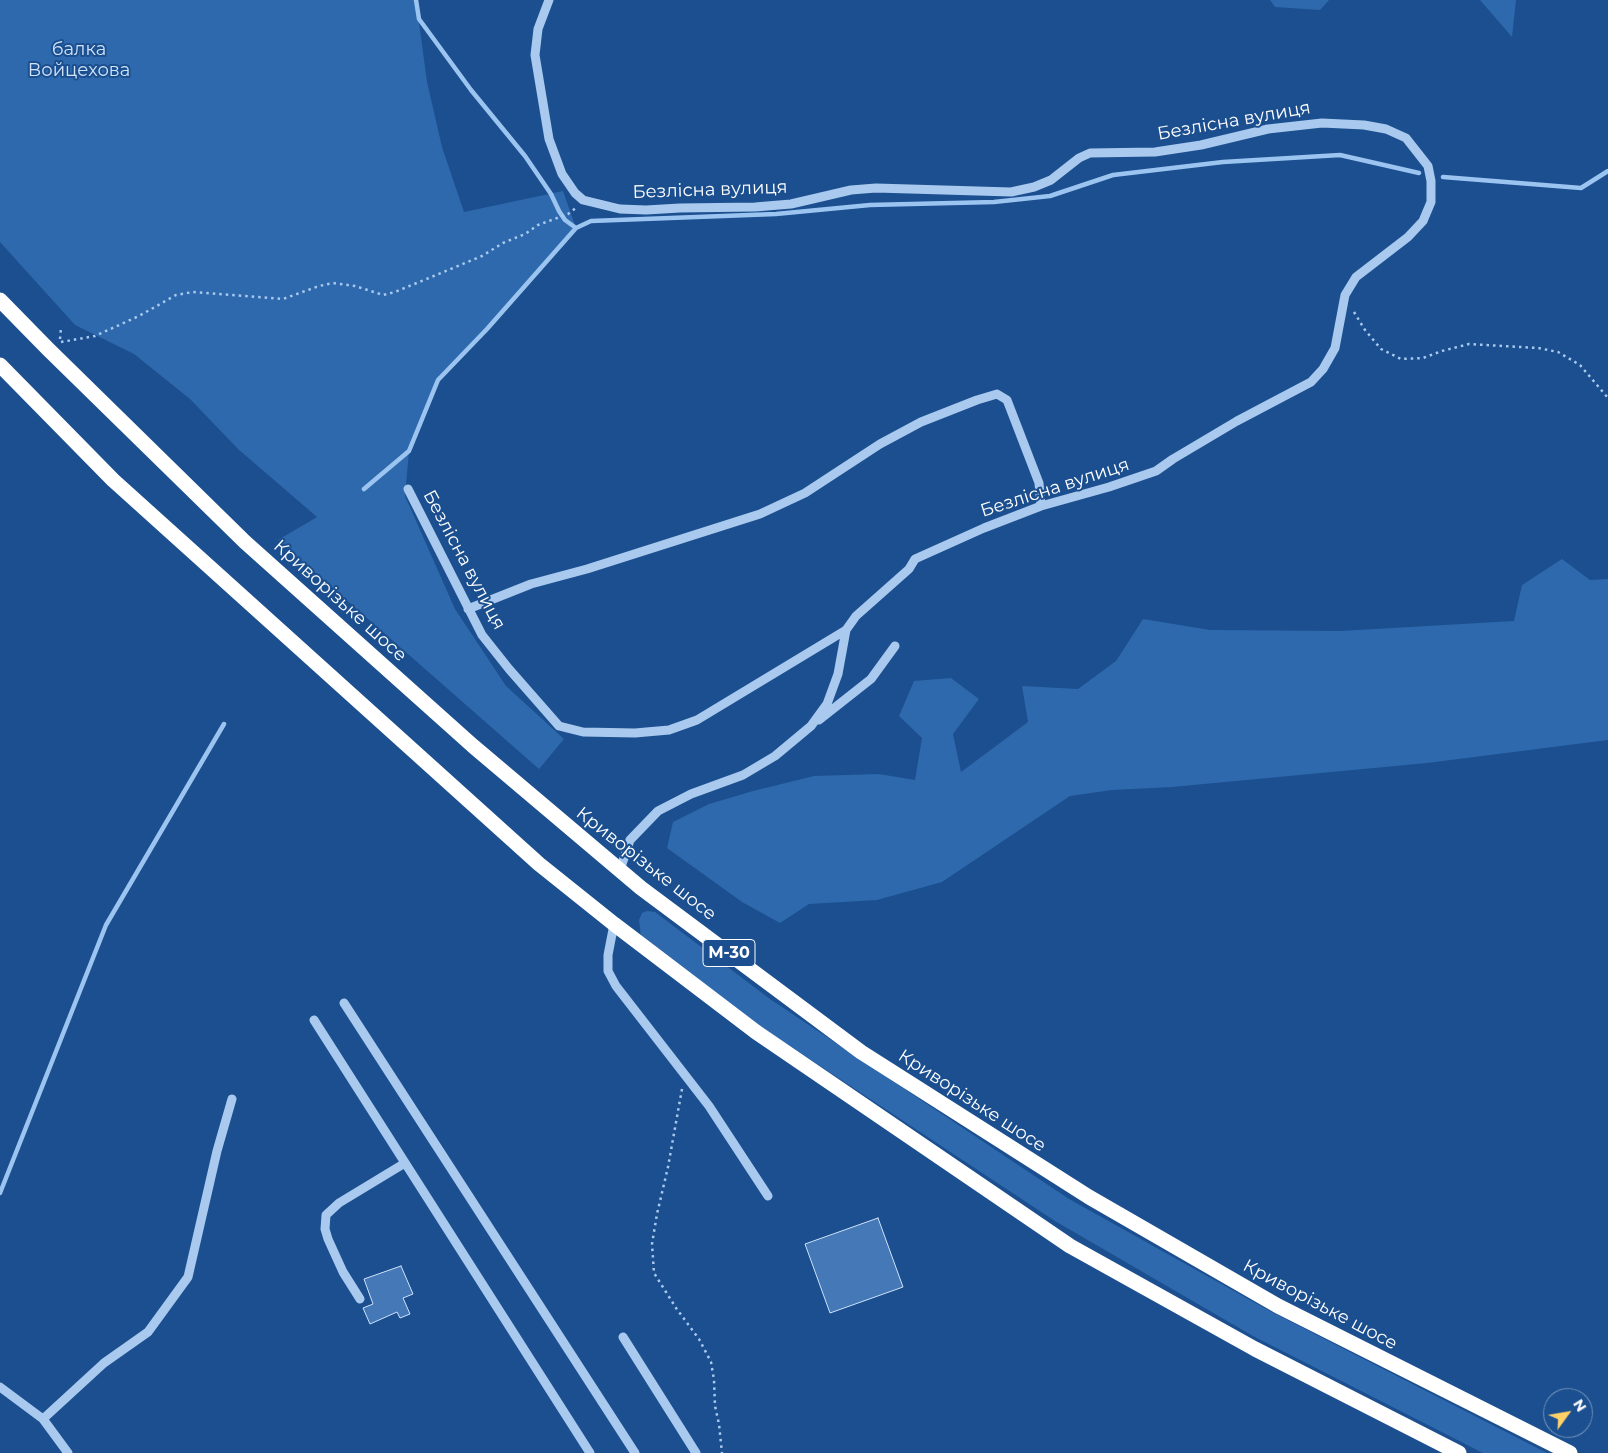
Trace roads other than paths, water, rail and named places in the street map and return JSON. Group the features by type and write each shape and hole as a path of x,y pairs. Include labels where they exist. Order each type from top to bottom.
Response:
{"highway":[{"name":"Криворізьке шосе","path":"0,300 245,542 473,746 620,870 861,1052 1089,1198 1278,1306 1570,1453"},
{"name":"М-30","path":"0,365 113,480 539,864 614,924 756,1032 1070,1246 1255,1349 1459,1453"}],"street":[{"name":"Безлісна вулиця","path":"408,489 482,635 509,669 560,726 583,732 668,730 697,720 846,630 856,616 909,570 915,559 984,528 1042,506 1109,487 1156,471 1237,421 1311,382 1323,369 1335,348 1345,295 1356,277 1408,237 1423,221 1431,202 1431,181 1428,166 1406,138 1386,129 1364,125 1322,123 1268,129 1201,145 1155,152 1090,153 1079,158 1051,180 1034,187 1011,192 876,188 851,190 791,204 755,207 620,209 583,200 575,193 562,174 550,139 535,55 538,29 549,0"},
{"path":"468,609 531,584 616,560 760,514 804,493 880,444 921,422 997,394 1007,400 1039,483 1042,506"},
{"name":"Безлісна вулиця","path":"620,870 630,840 658,811 691,794 743,775 775,756 811,726 827,704 838,674 846,630"},
{"path":"811,726 871,679 895,646"},
{"path":"614,924 608,955 608,971 616,986 709,1106 768,1196"},
{"path":"344,1003 636,1453"},
{"path":"314,1020 590,1453"},
{"path":"43,1419 104,1363 148,1332 188,1277 217,1151 232,1099"},
{"path":"360,1299 343,1272 328,1238 325,1229 326,1215 339,1203 405,1163"},
{"path":"623,1337 696,1453"},
{"path":"0,1387 43,1419 68,1453"}],"waterway":[{"path":"364,489 409,451 438,380 487,329 576,228 565,220 551,194 525,156 471,90 419,19 416,0"},
{"path":"576,228 591,221 776,214 870,205 994,202 1050,196 1113,175 1223,162 1340,155 1419,173"},
{"path":"1443,177 1581,188 1608,171"},
{"path":"0,1193 106,925 224,724"}],"park label":[{"name":"балка Войцехова","path":"79,60"}]}
